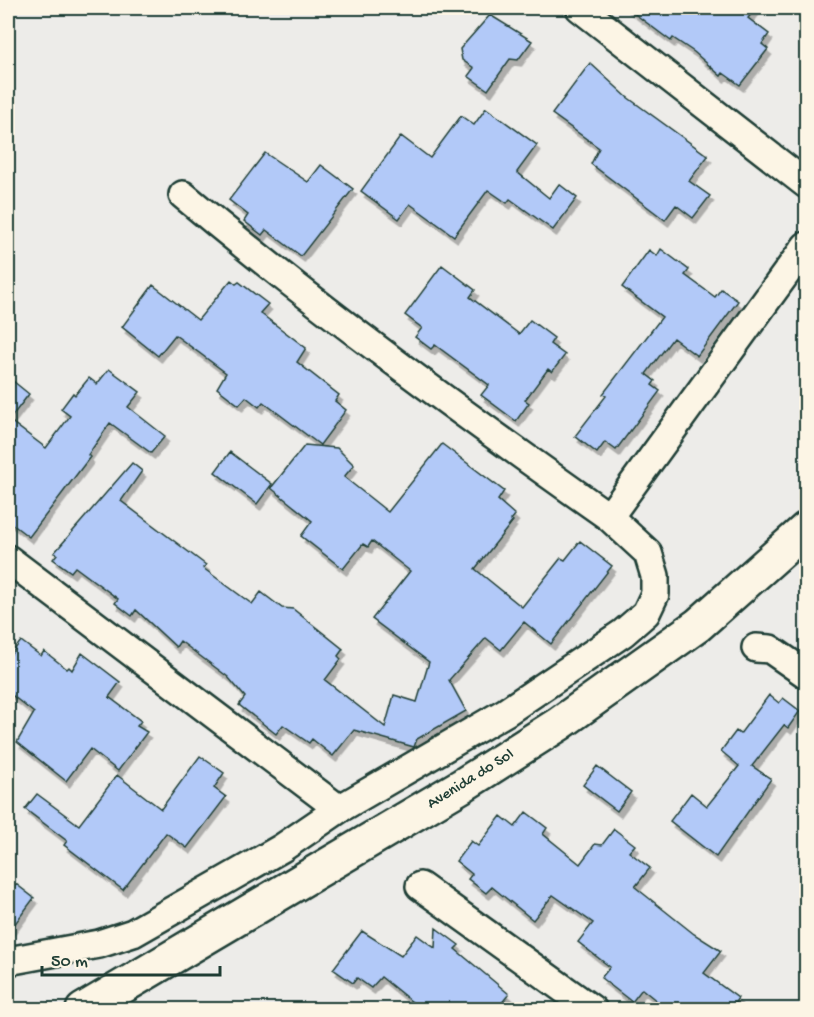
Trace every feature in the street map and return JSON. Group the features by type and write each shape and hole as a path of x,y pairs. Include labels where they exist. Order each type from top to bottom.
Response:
{"street":[{"path":"580,8 807,184"},
{"path":"8,961 99,944 132,933 282,848 339,809 506,712 584,661 646,613 655,594 655,576 648,553 609,517 404,371 270,268 183,195"},
{"path":"609,517 807,246"},
{"name":"Avenida do Sol","path":"96,1002 463,785 559,724 698,626 807,529"},
{"path":"8,559 339,809"},
{"path":"756,648 770,649 807,674"},
{"path":"420,886 593,1010"}],"building":[{"path":"627,8 756,8 748,18 769,34 762,44 768,49 740,85 723,73 721,76 694,52 673,38 671,41"},
{"path":"490,15 532,41 518,60 510,59 488,90 468,76 474,68 462,60 460,49"},
{"path":"590,63 627,97 708,156 689,181 710,196 693,218 676,205 665,220 591,164 599,148 552,114"},
{"path":"486,108 537,145 517,172 549,198 559,184 577,198 553,230 510,199 507,203 488,190 454,236 410,204 399,219 361,191 401,136 430,158 461,116 474,125"},
{"path":"265,153 308,182 321,165 353,189 301,256 266,230 262,235 244,221 248,215 229,200"},
{"path":"661,249 689,270 685,275 715,297 721,289 738,301 697,356 673,338 646,374 655,381 652,385 660,391 616,450 605,442 597,453 575,436 606,396 603,394 662,317 622,287 649,250 657,256"},
{"path":"442,265 475,290 470,297 519,334 530,320 554,338 550,344 565,355 552,372 548,369 525,400 529,403 516,421 481,395 489,385 435,345 431,349 415,337 422,328 405,315"},
{"path":"231,280 236,284 239,282 268,304 260,313 306,348 297,362 339,395 335,401 346,410 320,445 263,402 259,407 246,397 239,405 217,388 226,373 175,335 158,356 122,327 153,285 198,320"},
{"path":"109,369 140,392 128,407 165,436 151,453 110,423 88,455 90,457 29,537 8,521 8,377 29,394 9,420 46,448 70,416 61,409 73,393 75,395 89,378 97,384"},
{"path":"442,444 504,491 498,500 515,515 511,520 513,521 475,569 522,607 561,558 565,560 580,541 612,566 551,644 524,622 501,650 486,638 449,680 466,711 417,739 414,747 354,730 333,756 312,739 309,743 283,725 276,734 239,705 245,697 228,677 180,641 176,647 136,610 132,616 115,603 118,599 75,567 71,572 53,559 57,554 54,553 132,463 142,471 121,501 206,565 203,568 252,604 261,592 282,608 293,609 343,649 338,656 341,659 325,680 385,727 394,695 417,702 429,662 372,619 410,571 372,541 368,547 363,544 343,569 301,536 312,521 271,488 305,445 337,448 354,465 344,477 388,512"},
{"path":"230,452 272,484 257,504 215,472"},
{"path":"21,641 41,656 44,651 67,669 69,667 72,670 82,653 120,682 109,697 141,721 137,726 147,732 118,771 90,749 66,781 17,742 34,713 8,692 8,658"},
{"path":"769,695 779,703 783,698 800,711 788,728 784,725 752,766 771,779 716,857 670,821 691,793 707,806 739,766 721,751 736,731 740,734"},
{"path":"200,756 224,773 214,788 226,797 187,848 166,833 123,890 64,845 67,841 25,809 37,794 79,825 117,775 161,809"},
{"path":"597,766 631,792 617,811 583,785"},
{"path":"526,812 547,828 543,834 580,864 595,844 602,845 614,829 635,845 629,852 650,868 635,887 694,934 721,951 704,973 738,998 730,1010 668,1010 642,989 632,1002 601,978 610,967 578,942 593,923 553,895 533,920 492,887 486,893 468,879 472,874 456,861 471,841 478,846 501,816 515,827"},
{"path":"16,884 34,898 8,933 8,895"},
{"path":"436,928 459,945 455,949 509,994 496,1010 422,1010 381,977 371,988 357,978 353,983 333,969 362,931 401,956 417,935 435,948"}]}
